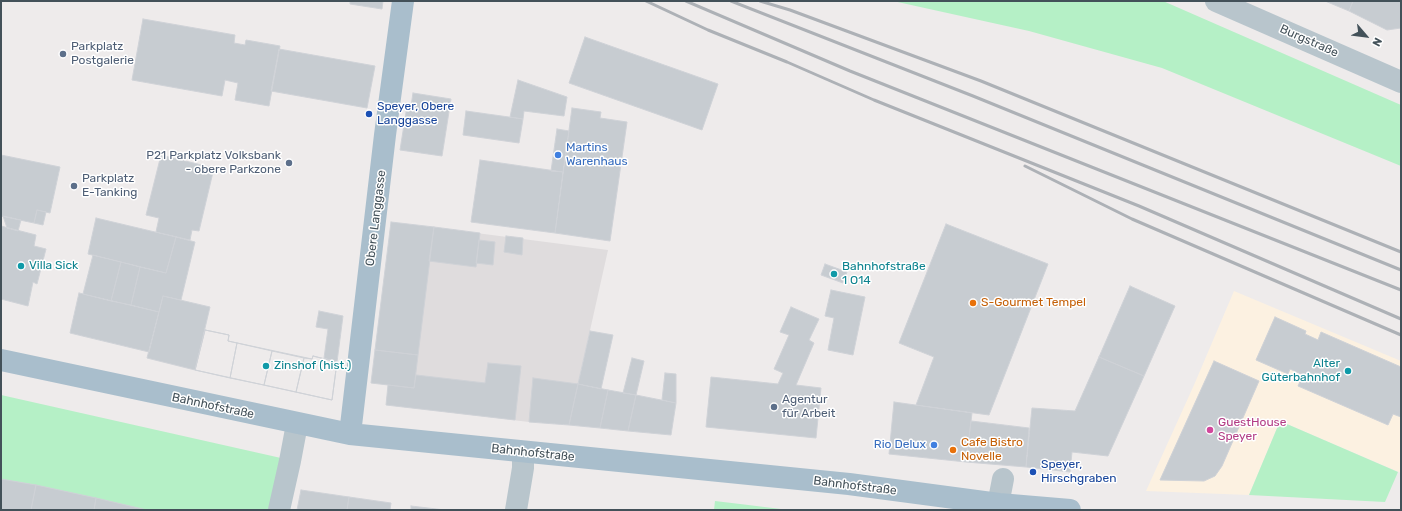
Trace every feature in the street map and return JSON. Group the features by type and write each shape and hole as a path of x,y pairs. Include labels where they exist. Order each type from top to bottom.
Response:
{"main road":[{"name":"Obere Langgasse","path":"350,434 385,135 403,1"},
{"name":"Bahnhofstraße","path":"1,360 297,424 350,434 849,484 998,507 1070,510"}],"street":[{"name":"Burgstraße","path":"1216,1 1401,82"},
{"path":"279,510 297,424"},
{"path":"516,510 523,468 523,452"},
{"path":"998,507 1003,479"}],"shaded area":[{"path":"391,222 608,250 578,384 529,422 386,405 388,385 371,383"},
{"path":"1234,291 1401,361 1401,473 1280,421 1249,495 1146,491 1194,385"}],"green space":[{"path":"893,1 1163,1 1401,105 1401,166 1162,68 1029,31"},
{"path":"1,395 281,458 270,510 122,510 1,487"},
{"path":"1280,421 1398,472 1385,502 1249,495"},
{"path":"715,501 740,504 789,510 714,510"}],"building":[{"path":"350,1 383,1 382,9 350,4"},
{"path":"1325,1 1353,1 1349,11"},
{"path":"1353,1 1401,1 1401,28 1387,30 1349,11"},
{"path":"143,19 235,35 234,43 245,45 246,40 280,46 269,106 235,100 238,83 225,80 222,96 132,80"},
{"path":"585,37 718,84 702,130 569,83"},
{"path":"279,49 375,66 367,108 271,91"},
{"path":"518,80 567,97 564,116 524,111 523,119 510,117"},
{"path":"413,93 451,99 442,156 400,150 407,106 411,106"},
{"path":"572,108 601,112 600,118 627,122 610,241 555,233"},
{"path":"466,111 523,119 519,143 463,135"},
{"path":"557,129 569,131 563,172 551,171"},
{"path":"1,155 60,167 50,213 37,210 34,223 1,216"},
{"path":"161,155 214,168 199,231 192,230 190,240 156,232 159,218 146,215"},
{"path":"480,160 563,172 555,233 471,222"},
{"path":"37,210 46,212 43,225 34,223"},
{"path":"3,216 21,220 18,231 7,228"},
{"path":"96,218 176,237 166,273 88,254"},
{"path":"391,222 434,227 418,355 375,350"},
{"name":"S-Gourmet Tempel","path":"946,224 1048,264 989,415 916,405 934,357 899,343"},
{"name":"Villa Sick","path":"1,226 36,235 34,246 46,249 37,284 33,282 28,306 1,299"},
{"path":"434,227 480,233 476,267 429,261"},
{"path":"506,236 523,238 522,255 504,252"},
{"path":"176,237 195,242 181,300 163,296 159,312 131,305 140,267 166,273"},
{"path":"479,240 495,242 493,265 476,263"},
{"path":"93,255 121,262 111,301 83,294"},
{"path":"121,262 140,267 131,305 111,301"},
{"name":"Bahnhofstraße 1 O14","path":"825,264 847,272 843,283 821,275"},
{"path":"1130,286 1175,306 1144,376 1099,357"},
{"path":"831,290 865,297 853,355 828,350 834,318 825,316"},
{"path":"79,293 159,312 149,352 70,333"},
{"path":"163,296 210,307 195,370 147,358"},
{"path":"791,307 819,319 809,340 814,343 796,385 821,388 816,438 706,427 711,377 778,384 783,373 774,369 789,335 780,332"},
{"path":"319,311 343,316 337,362 324,358 328,329 316,327"},
{"name":"Alter Güterbahnhof","path":"1275,317 1306,331 1305,334 1318,340 1321,332 1401,367 1401,417 1393,414 1388,425 1298,386 1303,375 1290,369 1288,374 1256,360"},
{"path":"205,330 229,335 228,341 237,343 230,378 195,370"},
{"name":"Zinshof (hist.)","path":"205,330 229,335 228,341 312,359 313,356 337,362 332,400 195,370"},
{"path":"590,331 613,335 601,389 578,384"},
{"path":"237,343 272,351 264,385 230,378"},
{"path":"375,350 418,355 414,388 371,383"},
{"path":"272,351 304,358 296,392 264,385"},
{"path":"313,356 337,362 332,400 296,392 304,358 312,359"},
{"path":"1099,357 1144,376 1108,456 1072,452 1070,472 1026,467 1032,408 1075,411"},
{"path":"632,358 644,361 636,395 623,393"},
{"name":"GuestHouse Speyer","path":"1214,361 1259,381 1222,466 1215,476 1204,481 1160,480"},
{"path":"488,363 521,366 515,420 386,405 388,385 414,388 416,375 485,383"},
{"path":"665,373 676,374 676,403 662,400"},
{"path":"533,378 578,384 569,425 529,422"},
{"path":"578,384 608,390 600,428 569,425"},
{"path":"608,390 636,395 628,431 600,428"},
{"path":"636,395 676,403 671,435 628,431"},
{"path":"894,402 972,413 966,462 889,454"},
{"path":"971,421 1029,428 1026,467 966,462"},
{"path":"1,479 36,485 31,510 1,510"},
{"path":"36,485 96,498 94,510 31,510"},
{"path":"301,490 349,497 347,510 297,510"},
{"path":"349,497 391,503 390,510 347,510"},
{"path":"96,498 147,510 94,510"},
{"path":"411,506 445,510 411,510"}],"railway":[{"path":"646,1 708,30 787,62 874,100 1139,206 1401,319"},
{"path":"686,1 850,71 1401,290"},
{"path":"731,1 973,96 1401,270"},
{"path":"760,1 790,10 981,81 1401,252"},
{"path":"1025,166 1132,219 1401,335"}],"place":[{"name":"Parkplatz Postgalerie","path":"63,54"},
{"name":"Speyer, Obere Langgasse","path":"369,114"},
{"name":"Martins Warenhaus","path":"558,155"},
{"name":"P21 Parkplatz Volksbank - obere Parkzone","path":"289,163"},
{"name":"Parkplatz E-Tanking","path":"74,186"},
{"name":"Villa Sick","path":"21,266"},
{"name":"Bahnhofstraße 1 O14","path":"834,274"},
{"name":"S-Gourmet Tempel","path":"973,303"},
{"name":"Zinshof (hist.)","path":"266,366"},
{"name":"Alter Güterbahnhof","path":"1348,371"},
{"name":"Agentur für Arbeit","path":"774,407"},
{"name":"GuestHouse Speyer","path":"1210,430"},
{"name":"Rio Delux","path":"934,445"},
{"name":"Cafe Bistro Novelle","path":"953,450"},
{"name":"Speyer, Hirschgraben","path":"1033,472"}]}
